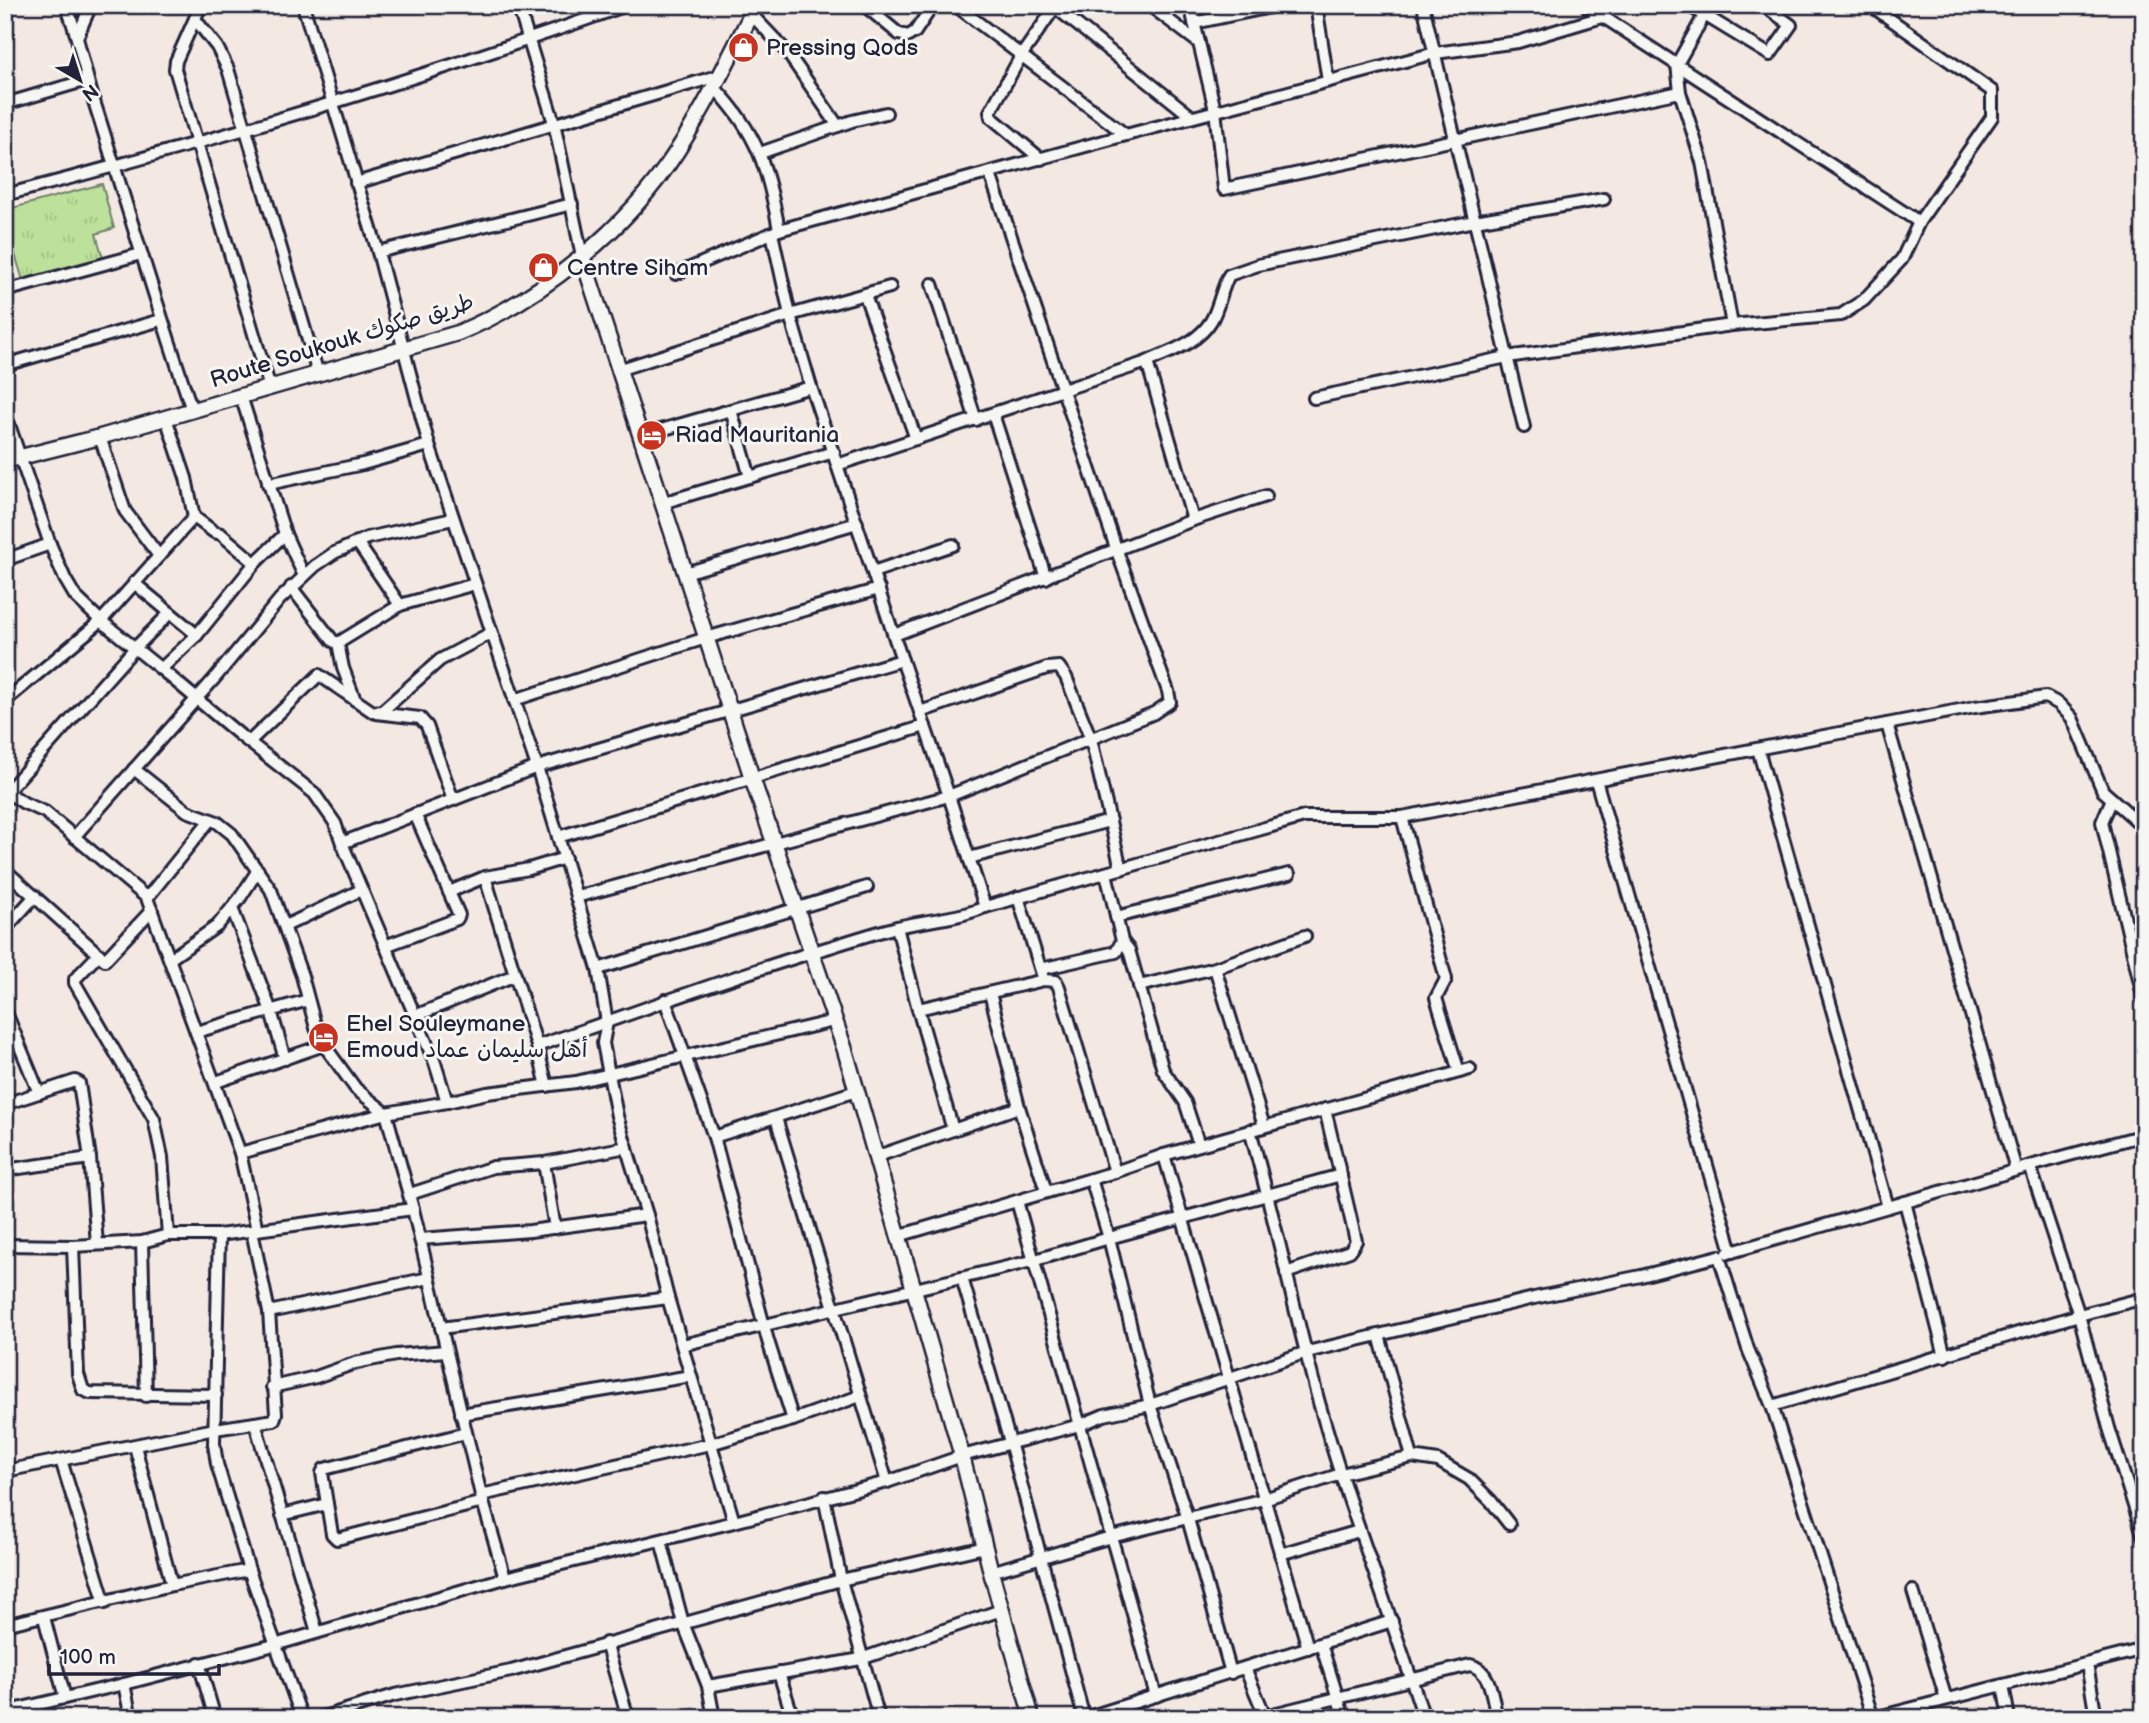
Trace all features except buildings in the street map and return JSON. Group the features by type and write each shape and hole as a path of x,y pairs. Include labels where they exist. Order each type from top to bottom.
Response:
{"street":[{"path":"66,5 78,35 87,80 161,320 192,410"},
{"path":"78,35 91,5"},
{"path":"201,5 174,65 270,388"},
{"path":"303,5 378,252 429,445 537,767 598,969 607,1023 603,1043 617,1115 734,1522"},
{"path":"518,5 554,123 582,256 856,1091 962,1456 1032,1718"},
{"path":"5,195 248,130 529,40 627,5"},
{"path":"864,5 899,34 908,36 915,32 933,5"},
{"path":"955,5 1126,135"},
{"path":"1149,5 1199,43"},
{"path":"1190,5 1215,110 1224,189 1680,92"},
{"path":"1194,23 1280,5"},
{"path":"1316,5 1328,81"},
{"path":"1423,5 1524,427"},
{"path":"1585,5 1919,222"},
{"path":"1688,5 1708,11 1770,55 1791,25 1763,5"},
{"path":"1314,398 1507,358 1732,325 1841,315 1864,300 1902,258 1919,222 1992,117 1992,91 1870,5"},
{"path":"1041,159 991,117 990,112 1021,57 1055,6 1192,117"},
{"path":"754,10 788,52 838,126"},
{"name":"Route Soukouk طريق صكوك","path":"5,461 100,437 458,333 490,320 522,302 582,256 639,201 676,152 718,81 754,10"},
{"path":"1708,11 1677,64 1680,92 1702,162 1732,325"},
{"path":"676,274 776,232 1215,110 1435,53 1518,42 1602,17"},
{"path":"195,19 217,47 228,69 318,374"},
{"path":"5,104 87,80"},
{"path":"356,183 554,123 718,81 743,119 760,153 772,191 790,315 811,387 985,907"},
{"path":"760,153 838,126 886,113"},
{"path":"576,897 949,796 1154,713 1170,702 990,174"},
{"path":"837,465 1147,362 1196,340 1211,320 1229,275 1258,265 1475,221 1604,199"},
{"path":"378,252 572,204"},
{"path":"5,291 141,254"},
{"path":"932,284 976,420"},
{"path":"618,370 790,315 890,287"},
{"path":"865,295 916,439"},
{"path":"5,365 161,320"},
{"path":"1147,362 1193,520"},
{"path":"640,436 811,387"},
{"path":"241,396 285,534 304,576"},
{"path":"731,410 750,477"},
{"path":"5,412 50,544 75,596 101,621 314,793 335,823 435,1063 447,1102"},
{"path":"993,414 1046,578"},
{"path":"166,418 186,478 194,517 255,563"},
{"path":"100,437 125,511 159,556"},
{"path":"268,484 363,464 429,445"},
{"path":"662,503 834,452"},
{"path":"894,635 1193,520 1266,496"},
{"path":"5,701 101,621 194,517"},
{"path":"74,837 214,679 291,587 304,576 334,553 357,542 385,533 453,519"},
{"path":"685,573 857,523"},
{"path":"162,669 197,635 255,563 285,534"},
{"path":"357,542 400,605"},
{"path":"5,560 50,544"},
{"path":"873,572 953,545"},
{"path":"134,583 197,635"},
{"path":"338,643 400,605 475,584"},
{"path":"291,587 333,641 338,643"},
{"path":"514,700 706,638 879,589"},
{"path":"5,1471 215,1429 274,1420 276,1415 269,1312 240,1153 147,898 40,808 6,793 170,612"},
{"path":"373,712 390,706 440,660 491,633"},
{"path":"338,643 343,668 355,699"},
{"path":"342,843 537,767 902,660"},
{"path":"920,712 1047,668 1059,667 1066,677 1091,739 1121,869"},
{"path":"249,742 319,675 373,712 420,718 427,726 453,800"},
{"path":"537,1046 665,1000 897,927 973,912 1304,817 1402,817 1975,707 2046,697 2059,704 2072,718 2103,791 2138,822 2144,820"},
{"path":"1887,724 2016,1170"},
{"path":"558,837 925,726"},
{"path":"1758,749 1888,1207"},
{"path":"134,769 187,811 217,822 232,834 271,890 324,1045 356,1089 386,1113 410,1194 482,1498 505,1578"},
{"path":"1595,780 1732,1252"},
{"path":"2112,799 2102,822 2144,1000"},
{"path":"385,946 457,919 458,911 415,814"},
{"path":"1402,817 1446,979 1436,998 1459,1072"},
{"path":"147,898 210,820"},
{"path":"969,858 1110,821"},
{"path":"449,892 485,877 529,869 565,858"},
{"path":"5,870 105,960 152,911"},
{"path":"170,959 218,926 258,870"},
{"path":"1106,873 1122,941 1129,950 1163,1070 1185,1102 1199,1145"},
{"path":"1116,917 1289,874"},
{"path":"485,877 547,1086"},
{"path":"598,969 867,887"},
{"path":"285,926 361,890"},
{"path":"5,929 35,896"},
{"path":"1018,897 1042,975"},
{"path":"232,908 271,1011 285,1059"},
{"path":"897,927 953,1130"},
{"path":"1139,986 1215,968 1305,936"},
{"path":"918,1009 990,993 1116,951 1122,941"},
{"path":"99,954 75,979 75,983 154,1119 162,1157 168,1235"},
{"path":"1215,968 1264,1126"},
{"path":"415,1016 515,975"},
{"path":"1042,975 1052,979 1059,987 1115,1172"},
{"path":"990,993 1019,1107 1046,1191"},
{"path":"196,1032 308,1000"},
{"path":"665,1000 714,1137 763,1325 793,1420"},
{"path":"5,1010 39,1093"},
{"path":"240,1153 386,1113 487,1093 610,1075 834,1021"},
{"path":"216,1082 324,1045"},
{"path":"898,1236 1164,1155 1471,1069"},
{"path":"5,1104 75,1081 79,1083 90,1158 97,1244"},
{"path":"714,1137 856,1091"},
{"path":"875,1157 1019,1107"},
{"path":"1286,1273 1350,1251 1356,1241 1325,1109"},
{"path":"776,1118 832,1309 887,1482"},
{"path":"1250,1130 1269,1196 1318,1397 1359,1531 1424,1718"},
{"path":"5,1712 278,1644 505,1578 661,1541 887,1482 962,1456 1080,1425 1104,1415 1150,1405 1307,1352 1719,1256 2144,1135"},
{"path":"410,1194 493,1167 544,1163 627,1147"},
{"path":"1164,1155 1308,1648"},
{"path":"5,1170 90,1158"},
{"path":"544,1163 555,1228"},
{"path":"2030,1166 2079,1315 2109,1428 2144,1537"},
{"path":"682,1345 1032,1261 1341,1175"},
{"path":"1091,1179 1109,1238 1150,1405 1188,1519 1231,1672"},
{"path":"1017,1201 1156,1696"},
{"path":"1905,1202 1945,1356"},
{"path":"5,1245 73,1246 142,1242 168,1235 219,1235 413,1209"},
{"path":"420,1239 555,1228 647,1215"},
{"path":"219,1235 215,1429 217,1464 249,1570 278,1644 302,1718"},
{"path":"142,1242 146,1396"},
{"path":"73,1246 78,1374 83,1390 90,1393 146,1396 216,1395"},
{"path":"1719,1256 1748,1349 1772,1406 1873,1718 2144,1649"},
{"path":"269,1312 429,1278"},
{"path":"961,1278 1010,1443 1084,1718 1392,1621"},
{"path":"441,1328 668,1298"},
{"path":"1772,1406 2144,1298"},
{"path":"1379,1335 1412,1457"},
{"path":"272,1387 396,1354 446,1351"},
{"path":"461,1413 691,1376"},
{"path":"466,1433 324,1469 322,1473 332,1534 337,1539 482,1498 710,1444 793,1420 860,1396"},
{"path":"256,1423 317,1632"},
{"path":"135,1446 172,1585"},
{"path":"991,1572 1111,1537 1264,1499 1341,1474 1412,1457 1438,1461 1469,1479 1491,1501 1508,1524"},
{"path":"61,1460 105,1603"},
{"path":"824,1497 841,1580 879,1718"},
{"path":"282,1515 327,1504"},
{"path":"1280,1554 1359,1531"},
{"path":"661,1541 683,1623 708,1686 714,1718"},
{"path":"320,1718 395,1695 511,1671 841,1580 985,1547"},
{"path":"5,1625 172,1585 249,1570"},
{"path":"1913,1591 1946,1699"},
{"path":"708,1686 861,1659 1002,1610"},
{"path":"44,1617 65,1698"},
{"path":"606,1643 628,1718"},
{"path":"1321,1644 1344,1718"},
{"path":"199,1664 215,1718"},
{"path":"2087,1664 2096,1718"},
{"path":"1245,1668 1263,1717 1470,1665 1477,1666 1487,1676 1497,1718"},
{"path":"779,1673 793,1718"},
{"path":"124,1684 131,1718"},
{"path":"2003,1685 2009,1718"}],"green space":[{"path":"102,184 114,228 96,234 103,258 23,280 5,222 5,210"}],"place":[{"name":"Pressing Qods","path":"743,48"},
{"name":"Centre Siham","path":"544,268"},
{"name":"Riad Mauritania","path":"652,435"},
{"name":"Ehel Souleymane Emoud أهل سليمان عماد","path":"323,1037"}]}
